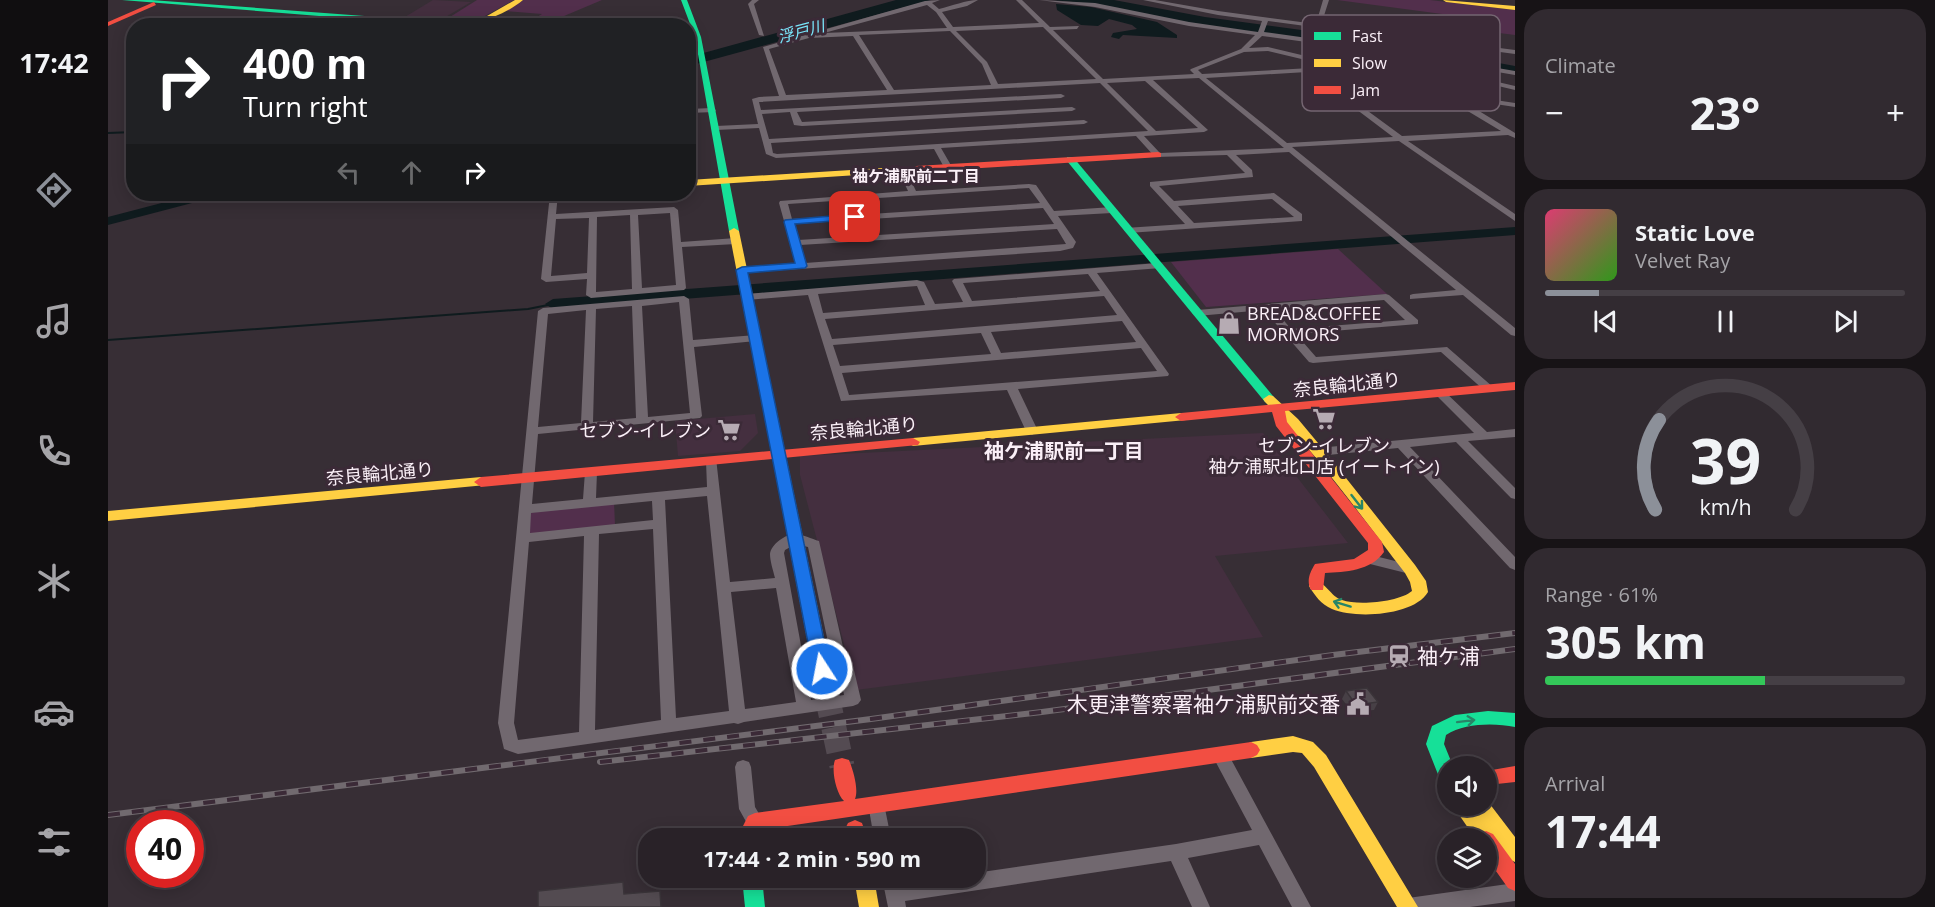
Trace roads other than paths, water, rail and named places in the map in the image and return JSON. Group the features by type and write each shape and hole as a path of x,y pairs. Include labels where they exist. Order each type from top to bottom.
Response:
{"street":[{"path":"125,0 375,18"},
{"path":"489,18 520,0"},
{"path":"684,0 693,18"},
{"path":"756,0 751,4 762,35"},
{"path":"783,98 765,48 937,0"},
{"path":"938,11 965,5 975,0"},
{"path":"1019,0 1154,133"},
{"path":"1042,0 1095,5 1189,24 1302,39"},
{"path":"1146,0 1264,22 1302,25"},
{"path":"1321,15 1326,0"},
{"path":"1446,0 1513,5"},
{"path":"108,24 161,1"},
{"path":"927,2 985,63 995,86"},
{"path":"1243,50 1260,34 1264,22"},
{"path":"809,36 951,29 1077,27"},
{"path":"696,29 826,691"},
{"path":"855,34 892,92"},
{"path":"1302,56 1268,49 1243,50 1193,70 1515,333"},
{"path":"1500,50 1515,52"},
{"path":"1147,79 1204,130 776,156 770,154 755,101 995,86 1302,71"},
{"path":"1500,71 1515,73"},
{"path":"1050,84 1097,137"},
{"path":"1500,85 1515,88"},
{"path":"904,92 911,104"},
{"path":"758,112 1061,96"},
{"path":"1500,103 1515,105"},
{"path":"793,111 797,123 802,124 1072,109"},
{"path":"696,111 712,110"},
{"path":"1363,111 1515,218"},
{"path":"1473,111 1513,134"},
{"path":"920,117 928,132"},
{"path":"766,141 1084,122"},
{"path":"716,128 762,126"},
{"path":"1138,134 1158,155"},
{"path":"696,182 1070,159 1229,153 1401,139 1513,134"},
{"path":"936,147 948,167"},
{"path":"1193,227 1153,184 1250,174 1229,153"},
{"path":"1070,159 1278,410 1293,422 1318,452 1410,569 1418,580 1420,594 1406,603 1352,607 1340,606 1319,590 1314,582 1320,568 1360,564 1371,560 1410,569"},
{"path":"902,170 913,193"},
{"path":"745,286 801,266 1070,246 1071,242 1033,188 1029,186 786,202 783,203 801,266"},
{"path":"1128,230 1299,219 1299,216 1274,196 1171,204"},
{"path":"553,201 546,279 591,276"},
{"path":"789,222 1045,205"},
{"path":"1500,208 1515,207"},
{"path":"552,217 674,210 681,288 591,307 543,311 506,723 510,744 518,747 853,700 846,666 836,647 814,544 795,539 779,547 777,553 804,706"},
{"path":"1051,214 1112,210"},
{"path":"634,212 642,422"},
{"path":"922,213 934,234"},
{"path":"532,431 696,416 684,299 591,295 592,215"},
{"path":"795,243 1060,226"},
{"path":"677,245 736,241"},
{"path":"969,304 957,281 1158,266"},
{"path":"812,292 845,399 1164,374 1091,271"},
{"path":"745,286 812,292 917,283 921,284 931,306"},
{"path":"1413,297 1464,292"},
{"path":"820,316 1106,293"},
{"path":"1197,313 1386,297 1414,322 1288,332"},
{"path":"587,426 591,307"},
{"path":"1266,307 1313,360 1443,349 1489,389"},
{"path":"828,342 1124,318"},
{"path":"984,330 997,356"},
{"path":"689,344 756,338"},
{"path":"836,370 1143,345"},
{"path":"1011,386 1032,431"},
{"name":"奈良輪北通り","path":"108,516 1278,410 1515,386"},
{"path":"1440,393 1484,436"},
{"path":"1278,410 1281,423 1375,542 1376,552 1371,560"},
{"path":"1318,452 1515,433"},
{"path":"1459,439 1515,495"},
{"path":"1402,445 1515,565"},
{"path":"712,461 712,491 738,717"},
{"path":"589,502 591,472"},
{"path":"526,509 712,491"},
{"path":"658,495 669,726"},
{"path":"523,538 659,524"},
{"path":"586,531 592,534 587,738"},
{"path":"724,588 783,582"},
{"path":"1439,756 1435,748 1435,738 1439,729 1450,723 1500,717 1515,720"},
{"path":"755,822 1293,744 1307,747 1320,761 1408,907 1515,892"},
{"path":"1220,755 1302,907"},
{"path":"842,766 848,794"},
{"path":"743,767 747,809 755,822"},
{"path":"1497,776 1515,774"},
{"path":"876,804 881,828"},
{"path":"1489,816 1515,853"},
{"path":"752,828 755,822"},
{"path":"894,893 1263,837"},
{"path":"1176,852 1201,907"},
{"path":"1497,855 1515,881"},
{"path":"753,888 755,907"},
{"path":"866,888 869,907"}],"water":[{"path":"896,0 931,0 696,64 696,55"},
{"path":"1052,0 1114,0 1205,17 1302,30 1302,40 1191,24 1094,4"},
{"path":"1056,4 1091,7 1157,22 1177,35 1177,38 1123,35 1119,39 1111,37 1113,33 1137,29 1132,25 1109,19 1098,26 1081,25 1057,10"},
{"path":"1500,63 1515,66 1515,72 1500,70"}],"waterway":[{"path":"108,133 126,132"},
{"name":"浮戸川","path":"108,221 184,201"},
{"path":"553,304 1515,231"},
{"path":"108,340 528,309 553,304"}],"tunnel":[{"path":"826,691 842,766"}],"railway":[{"path":"108,815 871,719 1333,655 1515,633"},
{"path":"600,762 1042,712 1515,649"}],"place":[{"name":"BREAD&COFFEE MORMORS","path":"1229,323"},
{"name":"セブン-イレブン 袖ケ浦駅北口店 (イートイン)","path":"1324,419"},
{"name":"セブン-イレブン","path":"729,430"},
{"name":"袖ケ浦","path":"1399,656"},
{"name":"木更津警察署袖ケ浦駅前交番","path":"1358,704"}],"district":[{"name":"袖ケ浦駅前二丁目","path":"916,176"},
{"name":"袖ケ浦駅前一丁目","path":"1064,450"}]}
